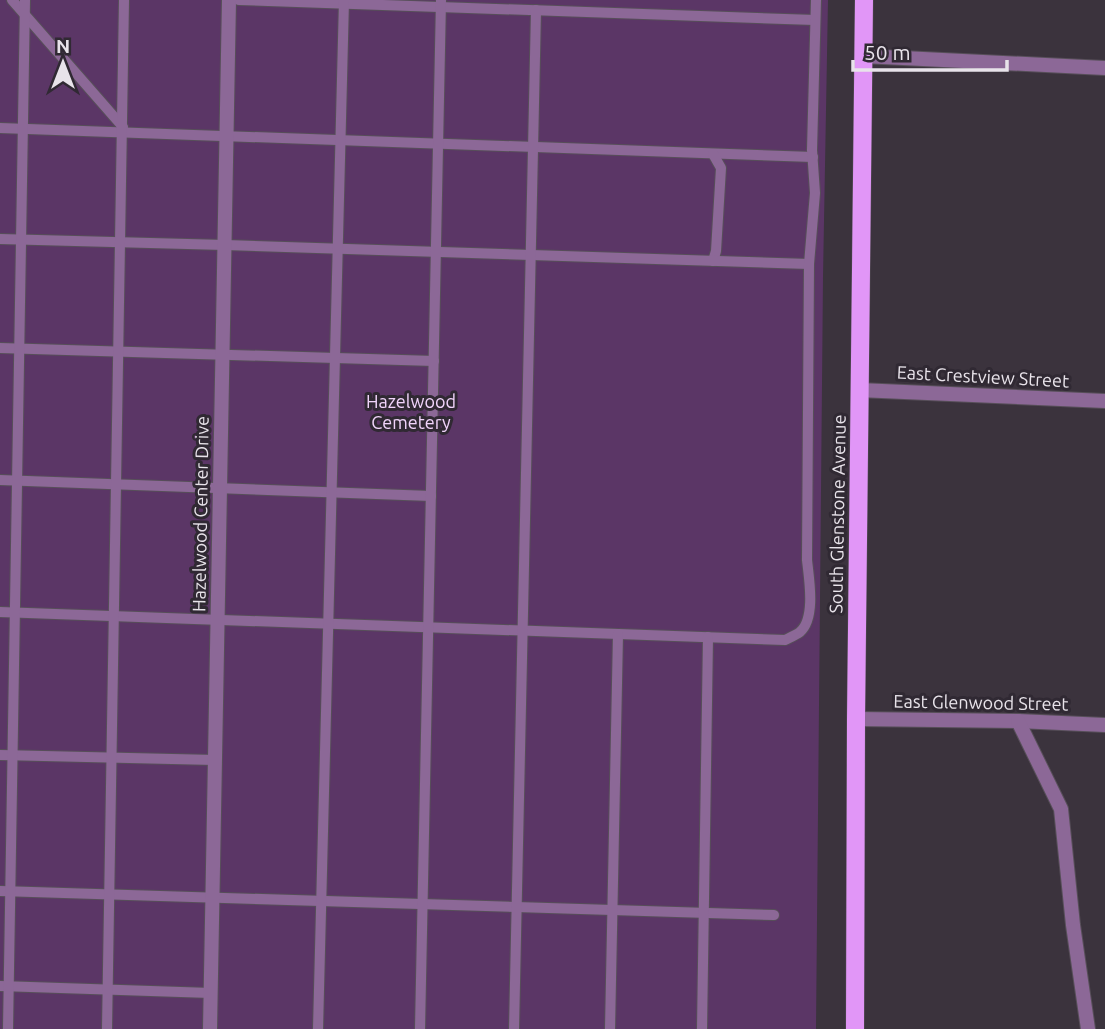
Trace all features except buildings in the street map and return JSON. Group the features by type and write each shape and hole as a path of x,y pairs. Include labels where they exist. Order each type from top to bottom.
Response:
{"main road":[{"name":"South Glenstone Avenue","path":"855,1029 864,0"}],"street":[{"name":"Hazelwood Center Drive","path":"210,1029 229,0"},
{"path":"863,56 1105,68"},
{"name":"East Crestview Street","path":"859,390 1105,401"},
{"name":"East Glenwood Street","path":"856,719 1105,725"},
{"path":"1018,721 1061,809 1073,925 1088,1029"}],"lane":[{"path":"12,0 124,130"},
{"path":"8,1029 5,891 13,755 25,0"},
{"path":"107,1029 124,130 124,0"},
{"path":"239,0 441,3 536,10 815,20"},
{"path":"0,612 785,640 801,632 809,616 809,264 814,193 816,0"},
{"path":"318,1029 344,2"},
{"path":"420,1029 441,3"},
{"path":"514,1029 536,10"},
{"path":"0,128 124,130 341,141 813,157"},
{"path":"713,154 721,168 716,251 713,261"},
{"path":"0,239 809,264"},
{"path":"0,348 434,361"},
{"path":"0,480 431,496"},
{"path":"610,1029 618,634"},
{"path":"702,1029 708,638"},
{"path":"0,755 215,760"},
{"path":"5,891 774,915"},
{"path":"5,986 211,993"}],"green space":[{"name":"Hazelwood Cemetery","path":"0,0 828,0 816,1029 0,1029"}]}
